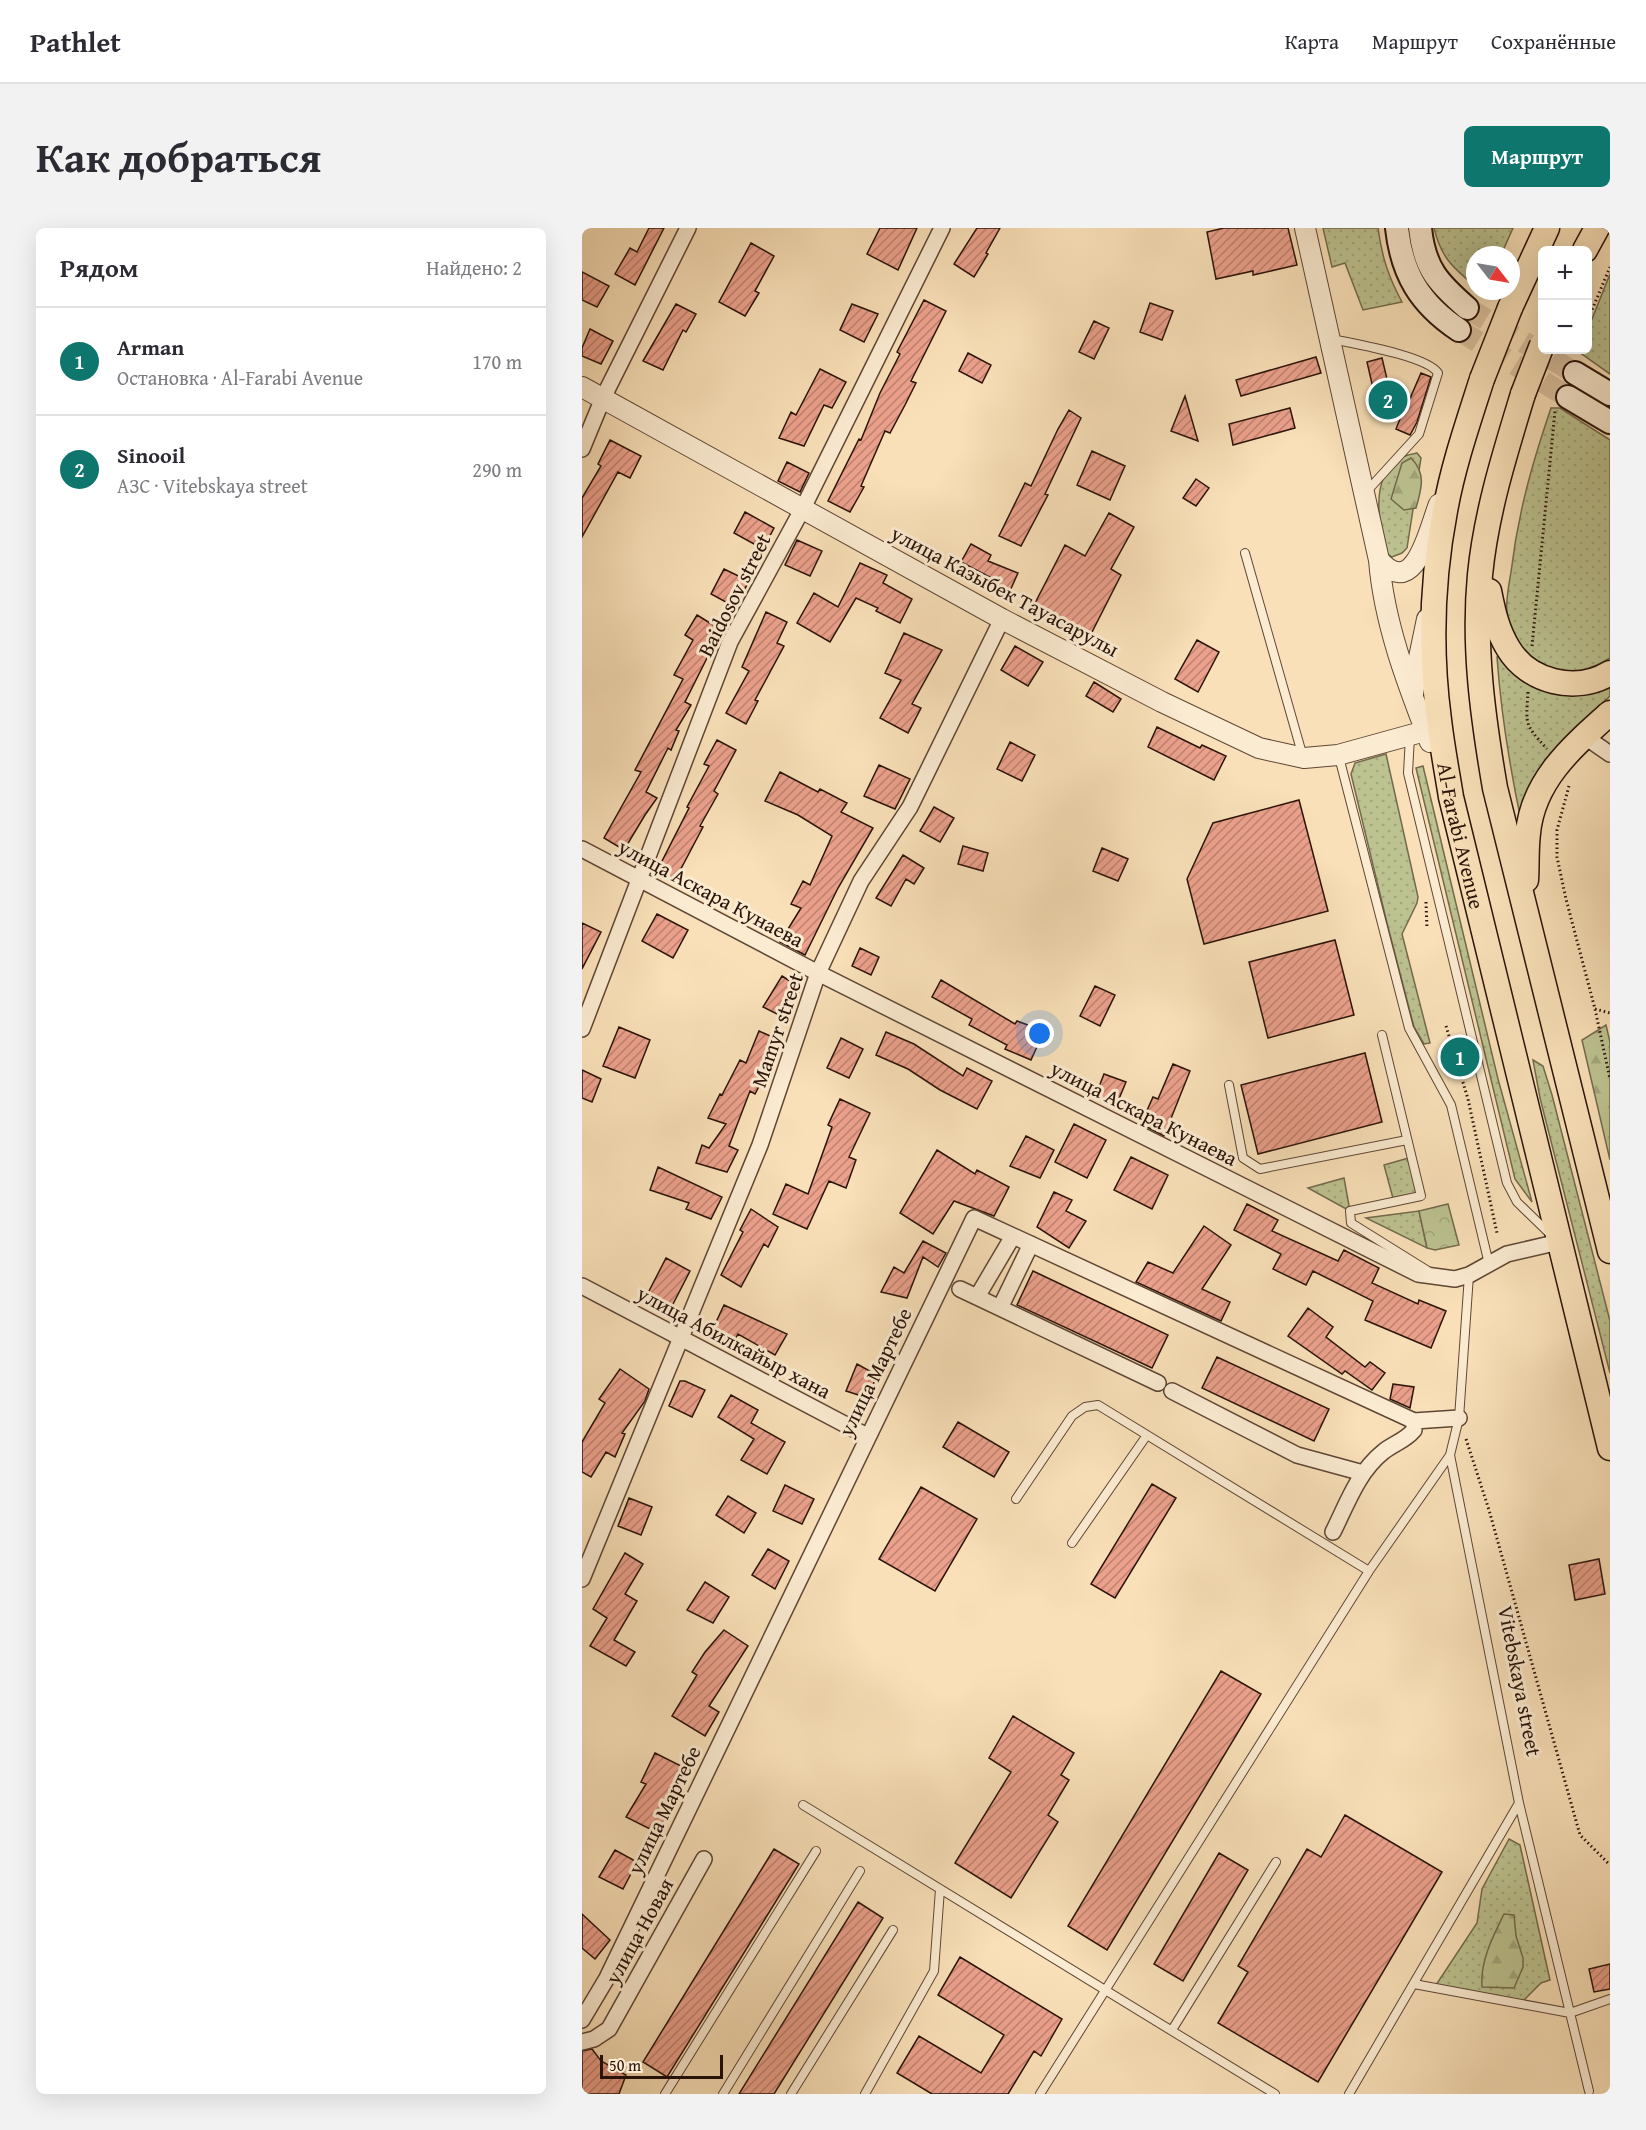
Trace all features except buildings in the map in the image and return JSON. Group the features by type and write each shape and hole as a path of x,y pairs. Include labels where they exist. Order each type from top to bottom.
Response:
{"main road":[{"path":"1397,228 1400,250 1407,272 1418,291 1436,313 1459,330"},
{"path":"1420,228 1421,245 1436,279 1467,308"},
{"path":"1510,308 1539,228"},
{"name":"Al-Farabi Avenue","path":"1547,228 1510,308 1482,379 1461,446 1445,511 1436,572 1433,645 1439,719 1451,797 1610,1448"},
{"path":"1587,246 1597,228"},
{"name":"Al-Farabi Avenue","path":"1539,354 1503,458 1488,519 1480,576 1478,644 1482,714 1495,788 1610,1251"},
{"path":"1575,373 1610,394"},
{"path":"1561,403 1610,422"},
{"path":"1488,519 1487,561 1491,601 1501,635 1516,660 1530,671 1548,680 1566,684 1587,682 1610,673"},
{"path":"1525,906 1528,831 1534,806 1551,772 1584,736 1610,713"}],"street":[{"path":"582,449 603,398 688,228"},
{"name":"Baidosov street","path":"582,1029 730,642 803,508 942,228"},
{"path":"1305,228 1401,667 1413,699 1418,733 1451,797"},
{"name":"улица Казыбек Тауасарулы","path":"582,387 1002,619 1162,702 1259,748 1304,758 1338,755 1418,733"},
{"path":"1379,560 1394,573 1411,569 1418,561 1461,446"},
{"path":"1413,699 1416,672 1436,572"},
{"name":"Mamyr street","path":"582,1579 760,1145 818,973 861,881 910,807 1002,619"},
{"path":"1584,736 1610,754"},
{"name":"улица Аскара Кунаева","path":"582,849 818,973 1418,1274 1455,1279 1468,1275"},
{"name":"улица Мартебе","path":"582,2020 607,1978 974,1218 1414,1421 1459,1418"},
{"path":"977,1297 1013,1236"},
{"path":"1468,1275 1507,1254 1558,1242"},
{"path":"1000,1308 1031,1244"},
{"name":"улица Абилкайыр хана","path":"582,1286 867,1436"},
{"path":"960,1289 1158,1383"},
{"path":"1172,1391 1297,1455 1363,1473"},
{"path":"1333,1532 1363,1473 1384,1451 1406,1439 1414,1430 1414,1421"},
{"name":"улица Новая","path":"582,2042 594,2039 609,2029 704,1859"}],"lane":[{"path":"1330,339 1420,360 1434,367 1438,373 1419,434 1364,494"},
{"path":"1245,553 1304,758"},
{"path":"1418,733 1408,773 1507,1183 1517,1202 1558,1242"},
{"path":"1338,755 1409,1028 1451,1105 1488,1264"},
{"path":"1382,1035 1421,1196 1350,1212 1351,1223 1437,1276"},
{"path":"1229,1085 1243,1158 1260,1169 1407,1140"},
{"name":"Vitebskaya street","path":"1468,1275 1459,1418 1450,1455 1519,1803 1589,2091"},
{"path":"1016,1499 1072,1416 1085,1407 1098,1405 1370,1571"},
{"path":"1072,1543 1147,1435"},
{"path":"1040,2094 1370,1571 1450,1455"},
{"path":"1349,2094 1519,1803"},
{"path":"803,1805 1275,2094"},
{"path":"665,2094 816,1851"},
{"path":"1172,2030 1276,1862"},
{"path":"723,2094 860,1871"},
{"path":"865,2094 934,1971 940,1890"},
{"path":"791,2094 893,1930"},
{"path":"1414,1984 1570,2013 1610,1999"}],"path":[{"path":"1592,310 1610,267"},
{"path":"1531,657 1561,403"},
{"path":"1529,682 1526,722 1529,730 1552,755"},
{"path":"1571,781 1557,830 1557,857 1610,1079"},
{"path":"1594,1009 1610,1013"},
{"path":"1446,1026 1468,1099 1497,1233"},
{"path":"1459,1418 1489,1510 1580,1834 1610,1865"}],"green space":[{"path":"1323,228 1378,228 1386,266 1402,302 1363,310 1345,263 1332,267"},
{"path":"1434,228 1513,228 1505,246 1466,246 1466,278 1449,261 1440,247"},
{"path":"1610,274 1610,374 1582,354 1592,354 1592,319"},
{"path":"1551,408 1560,408 1610,440 1610,658 1579,671 1553,669 1529,655 1511,631 1507,617 1514,550 1522,509"},
{"path":"1417,453 1421,458 1407,548 1392,557 1388,555 1380,517 1380,491 1383,478 1401,458"},
{"path":"1411,458 1419,469 1421,487 1416,508 1404,510 1391,499 1402,463"},
{"path":"1497,657 1610,685 1610,696 1560,746 1522,825 1504,720"},
{"path":"1386,754 1418,897 1402,934 1430,1043 1424,1044 1414,1027 1351,774 1355,763"},
{"path":"1423,766 1498,1079 1532,1202 1515,1179 1416,768"},
{"path":"1606,1025 1610,1042 1610,1160 1582,1040"},
{"path":"1533,1060 1543,1066 1552,1095 1610,1321 1610,1373 1540,1098"},
{"path":"1412,1157 1421,1196 1394,1202 1384,1165"},
{"path":"1344,1178 1350,1211 1308,1188"},
{"path":"1448,1204 1459,1245 1435,1250 1427,1248 1419,1211"},
{"path":"1419,1211 1427,1248 1366,1218"},
{"path":"1509,1839 1520,1845 1550,1980 1541,1983 1521,2003 1434,1988 1477,1923 1482,1889"},
{"path":"1504,1914 1514,1915 1523,1967 1514,1988 1482,1987 1485,1958"}],"tunnel":[{"path":"1467,308 1575,373"},
{"path":"1459,330 1568,397"}],"place":[{"name":"Sinooil","path":"1388,400"},
{"name":"Arman","path":"1460,1057"}]}
